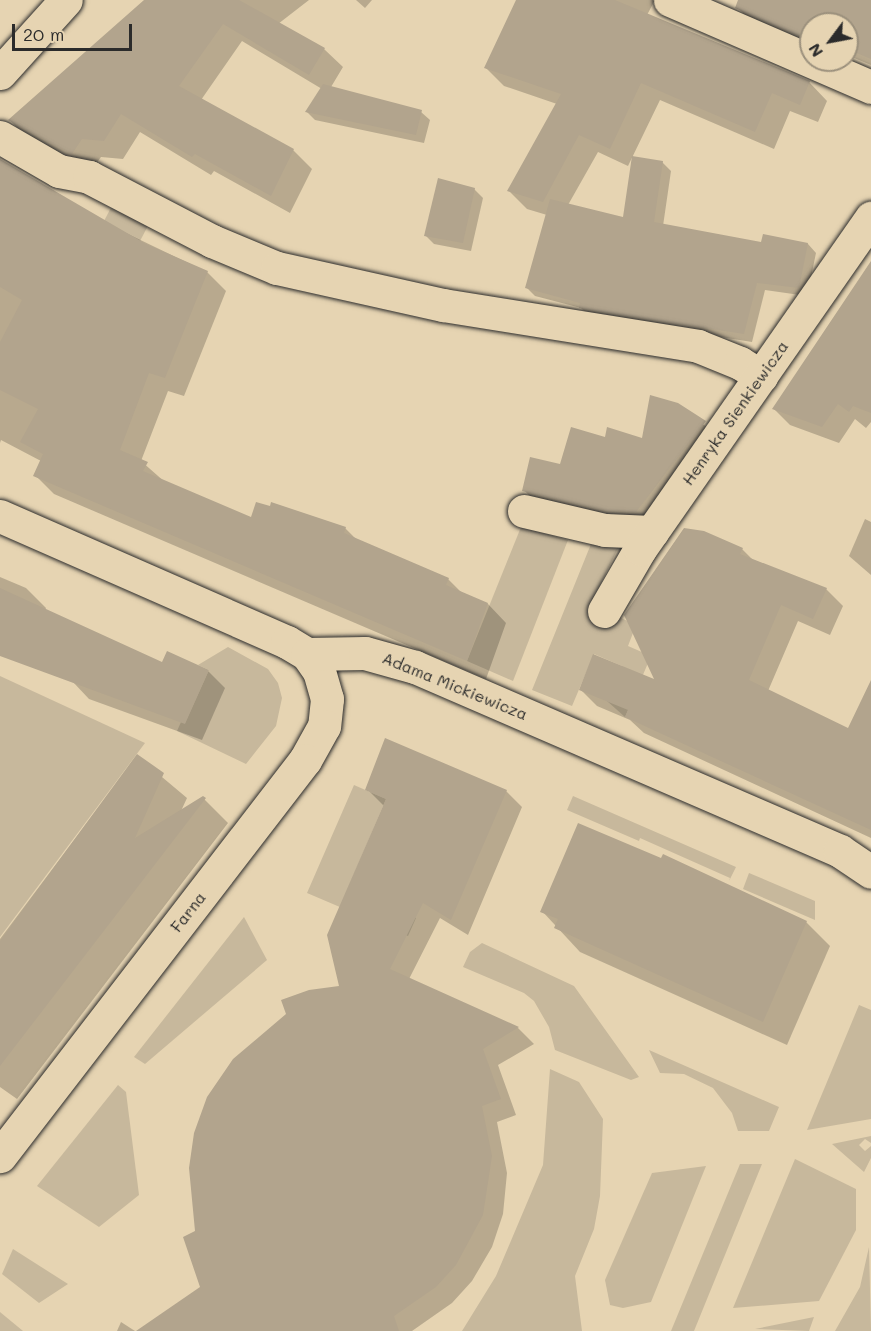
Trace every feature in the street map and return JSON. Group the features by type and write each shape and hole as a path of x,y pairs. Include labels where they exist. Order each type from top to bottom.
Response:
{"street":[{"path":"0,73 66,0"},
{"path":"670,0 871,87"},
{"path":"0,137 59,171 89,177 212,241 277,268 443,305 698,346 740,363 760,376"},
{"name":"Henryka Sienkiewicza","path":"604,611 652,532 871,218"},
{"path":"524,511 605,531 652,532"},
{"name":"Adama Mickiewicza","path":"0,516 236,618 307,654 365,653 415,667 840,851 871,872"},
{"name":"Farna","path":"0,1156 305,760 324,726 327,699 319,671 307,654"}],"shaded area":[{"path":"114,202 150,222 140,241 104,221"},
{"path":"521,527 568,540 513,681 467,661"},
{"path":"591,544 620,544 591,604 636,625 628,646 651,656 625,717 607,701 622,666 594,654 572,706 532,690"},
{"path":"228,647 268,669 278,683 282,698 276,726 246,764 177,731 181,722 185,723 209,670 198,665"},
{"path":"0,676 145,743 0,937"},
{"path":"354,785 386,799 348,888 416,918 408,936 307,893"},
{"path":"573,796 736,867 729,881 730,878 640,838 639,841 567,810"},
{"path":"749,873 815,901 815,920 743,889"},
{"path":"244,917 267,960 145,1064 134,1057"},
{"path":"482,943 574,986 639,1077 631,1080 555,1050 549,1027 534,1001 524,993 463,967 470,952"},
{"path":"859,1005 871,1010 871,1119 807,1130"},
{"path":"649,1050 779,1107 769,1131 738,1131 732,1113 713,1088 684,1074 660,1073"},
{"path":"550,1069 579,1082 603,1119 600,1196 594,1229 575,1276 582,1331 462,1331 496,1276 543,1165"},
{"path":"118,1085 126,1092 139,1195 99,1227 37,1186"},
{"path":"871,1136 871,1143 865,1139 859,1145 865,1151 871,1146 871,1158 864,1172 832,1144"},
{"path":"795,1159 856,1189 856,1230 819,1301 733,1308"},
{"path":"740,1164 762,1164 694,1331 671,1331"},
{"path":"706,1166 651,1302 623,1308 610,1305 605,1280 652,1173"},
{"path":"869,1247 871,1331 835,1331 860,1287"},
{"path":"13,1249 68,1284 39,1303 2,1274"},
{"path":"0,1312 23,1331 0,1331"},
{"path":"814,1317 809,1331 755,1329"}],"building":[{"path":"144,0 239,0 325,48 309,75 223,24 179,86 294,149 271,196 195,154 192,157 121,114 104,141 82,139 72,154 8,120"},
{"path":"516,0 615,0 810,81 800,105 772,93 755,132 641,83 610,149 579,135 543,202 507,191 561,94 484,68"},
{"path":"738,0 871,0 871,59 859,54 859,12 799,12 799,36 735,8"},
{"path":"323,84 422,110 416,135 305,112"},
{"path":"632,156 663,161 654,222 761,242 763,234 808,243 799,288 757,283 744,334 579,308 580,303 525,288 550,199 623,217"},
{"path":"0,159 146,244 208,271 165,378 149,373 120,450 148,462 143,471 251,517 256,502 270,506 271,502 346,527 344,533 449,578 446,585 488,603 467,661 33,476 43,454 20,442 38,409 0,390 0,342 22,300 0,287"},
{"path":"438,178 475,188 463,243 424,236"},
{"path":"871,261 871,413 853,406 849,412 838,404 822,427 772,409"},
{"path":"650,395 678,403 706,421 636,512 604,510 522,491 530,457 560,464 571,427 605,437 607,427 642,438"},
{"path":"684,528 704,531 743,548 740,554 827,588 813,619 781,605 749,680 848,728 871,680 871,830 625,717 628,710 579,690 593,654 654,679 624,615"},
{"path":"0,588 162,662 167,651 209,670 185,724 0,656"},
{"path":"385,738 507,790 451,920 423,903 390,969 519,1027 483,1049 501,1099 482,1106 492,1156 483,1215 456,1265 436,1287 394,1316 399,1331 136,1331 200,1287 183,1237 195,1231 189,1168 194,1133 207,1097 233,1059 286,1014 281,1000 309,990 339,986 327,935 386,799 365,790"},
{"path":"137,754 164,773 135,838 203,796 206,798 0,1066 0,941"},
{"path":"578,823 661,858 663,854 807,921 763,1022 554,928 558,919 540,912"}]}
